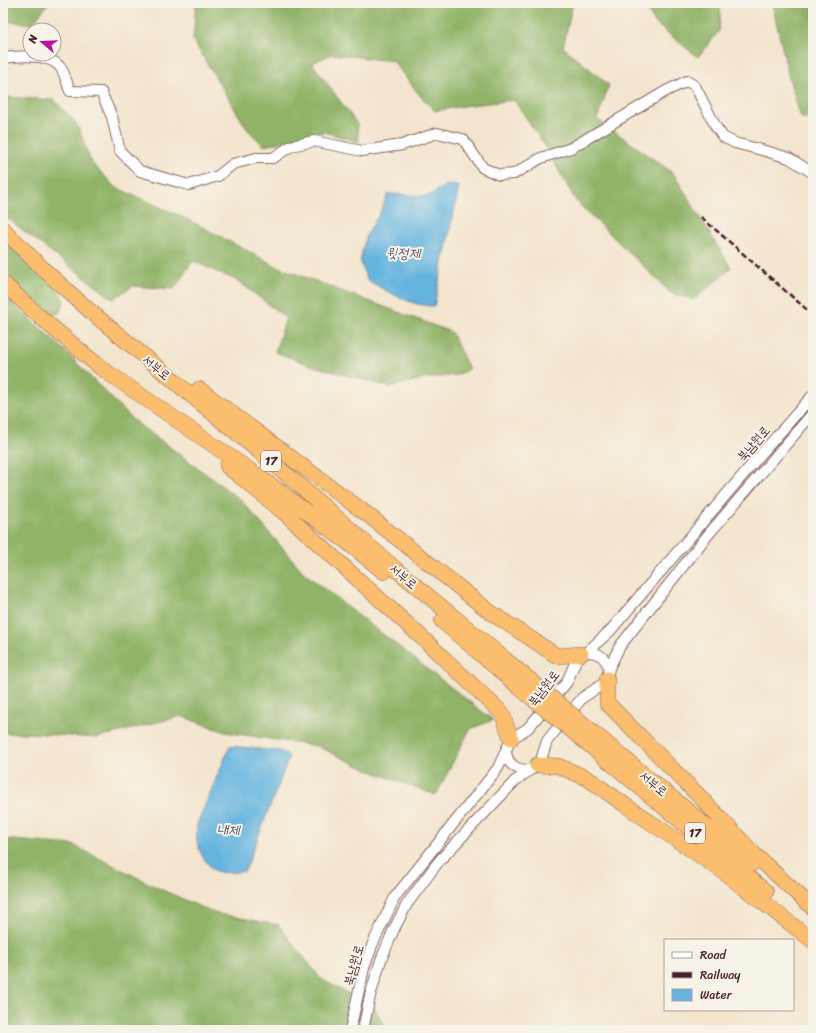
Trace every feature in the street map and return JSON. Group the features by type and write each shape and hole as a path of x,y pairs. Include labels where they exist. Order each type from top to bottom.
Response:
{"highway":[{"name":"서부로","path":"3,229 42,268 90,311 299,485 404,576 537,695"},
{"path":"42,268 88,300 142,345 368,515 490,612 557,656 584,653"},
{"name":"서부로","path":"3,282 71,344 121,382 264,480 347,542 813,915"},
{"path":"121,382 149,410 246,481 287,515 418,634 502,713 508,745"},
{"path":"608,674 608,703 756,856 813,908"},
{"name":"서부로","path":"580,729 813,931"},
{"path":"535,767 558,766 587,778 721,870 813,941"}],"street":[{"path":"3,58 17,56 48,58 60,67 70,91 101,92 112,117 120,152 140,171 189,185 218,176 233,164 256,158 273,158 291,146 314,142 362,151 402,145 437,133 463,140 483,168 499,175 514,174 541,158 571,148 666,91 687,81 695,86 716,127 723,137 736,143 789,158 813,173"},
{"name":"북남원로","path":"350,1030 370,949 385,916 396,897 498,768 508,745 528,728 567,682 577,658 610,631 813,395"},
{"name":"북남원로","path":"363,1030 370,996 381,960 394,929 407,904 439,861 515,781 535,767 541,760 547,741 582,698 603,684 620,646 708,536 813,413"},
{"path":"584,653 599,654 604,657 608,674"},
{"path":"508,745 507,757 514,767 520,770 535,767"}],"green space":[{"path":"3,3 48,3 34,22 22,23 3,21"},
{"path":"196,3 573,3 563,47 609,85 597,119 673,173 731,268 694,300 671,293 576,201 544,144 514,100 435,111 418,93 393,61 332,54 312,63 357,124 359,142 324,132 264,146 247,129 193,40"},
{"path":"643,3 721,3 719,31 698,57 655,23"},
{"path":"772,3 813,3 813,119 801,118 789,78"},
{"path":"7,97 54,100 77,124 91,162 115,187 187,219 278,267 451,332 469,369 457,375 422,379 390,387 313,366 275,352 286,318 238,281 193,261 174,289 133,286 113,299 3,215 3,101"},
{"path":"3,239 59,291 64,301 60,312 51,316 43,312 3,274"},
{"path":"3,296 55,341 133,420 241,500 304,573 493,720 470,729 436,795 368,770 317,746 225,732 181,716 97,738 29,733 3,733"},
{"path":"3,839 73,845 156,887 214,913 278,925 321,979 375,1008 386,1030 3,1030"}],"water":[{"name":"윗정제","path":"446,185 459,186 434,306 407,301 367,280 360,261 366,236 380,213 388,194 429,196"},
{"name":"내제","path":"230,746 280,751 287,754 289,757 245,871 227,873 219,872 211,868 202,856 198,846 196,830 197,824"}],"railway":[{"path":"701,217 813,315"}]}
